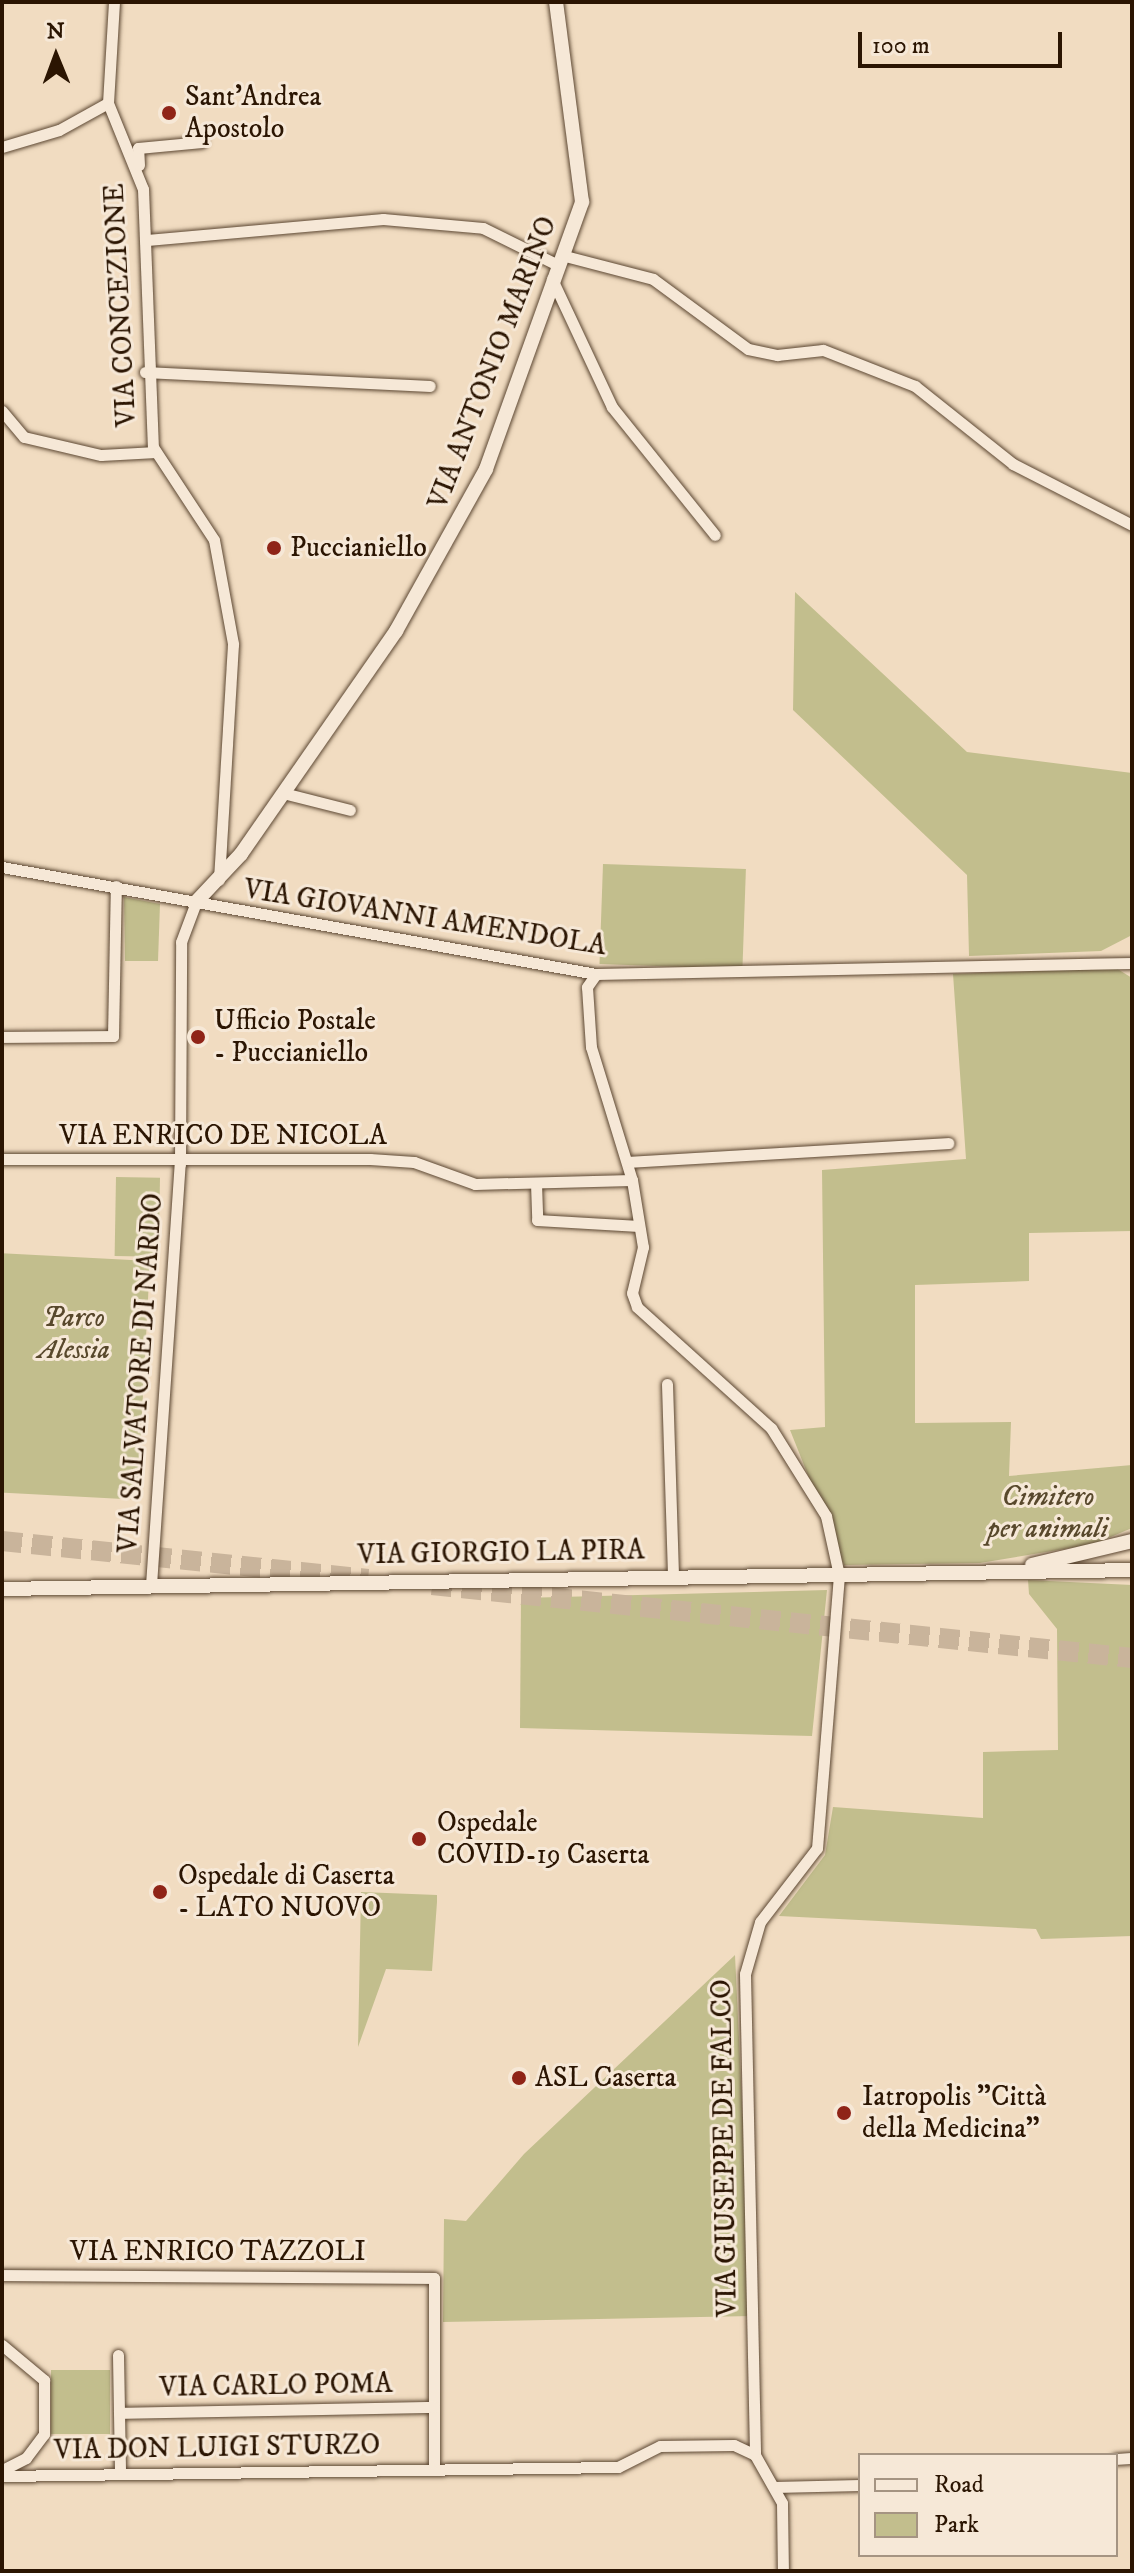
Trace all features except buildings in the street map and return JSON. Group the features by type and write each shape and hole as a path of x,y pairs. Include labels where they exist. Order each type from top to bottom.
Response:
{"street":[{"name":"VIA CONCEZIONE","path":"114,2 108,103 140,174 147,240 145,372 156,452 205,518 228,608 232,708 218,880"},
{"name":"VIA ANTONIO MARINO","path":"196,902 218,880 283,793 419,597 465,512 582,202 581,164 556,2"},
{"path":"2,147 59,130 108,103"},
{"path":"140,174 138,148 202,142"},
{"path":"147,240 383,219 483,228 562,260 653,279 748,349 777,355 823,350 915,386 1013,464 1132,525"},
{"path":"551,279 612,407 715,535"},
{"path":"145,372 430,386"},
{"path":"2,411 24,437 101,455 156,452"},
{"path":"283,793 350,810"},
{"name":"VIA GIOVANNI AMENDOLA","path":"2,867 596,974 1132,963"},
{"path":"2,1037 113,1036 116,886"},
{"name":"VIA SALVATORE DI NARDO","path":"151,1585 180,1164 181,942 196,902"},
{"name":"VIA GIUSEPPE DE FALCO","path":"596,974 587,987 591,1047 632,1180 639,1226 637,1307 771,1428 826,1516 839,1575 817,1848 760,1922 746,1960 755,2455"},
{"path":"628,1162 948,1143"},
{"name":"VIA ENRICO DE NICOLA","path":"2,1159 180,1164 370,1159 414,1162 475,1184 632,1180"},
{"path":"536,1183 537,1220 639,1226"},
{"path":"667,1384 673,1575"},
{"name":"VIA GIORGIO LA PIRA","path":"1000,1572 1132,1541"},
{"name":"VIA GIORGIO LA PIRA","path":"2,1589 673,1575 1128,1572"},
{"name":"VIA ENRICO TAZZOLI","path":"2,2275 434,2278 434,2407"},
{"path":"2,2345 44,2380 44,2434 26,2458 2,2473"},
{"path":"118,2355 120,2474"},
{"path":"434,2407 434,2468"},
{"name":"VIA CARLO POMA","path":"119,2413 434,2407"},
{"name":"VIA DON LUIGI STURZO","path":"2,2473 618,2467 660,2446 734,2445 755,2455"},
{"path":"755,2455 782,2503 783,2571"},
{"path":"774,2487 858,2485"}],"green space":[{"path":"795,592 967,752 1132,773 1132,935 1101,951 969,956 967,875 793,710"},
{"path":"603,864 746,869 742,969 600,964"},
{"path":"124,897 160,904 158,961 125,961"},
{"name":"Cimitero per animali","path":"1116,968 1132,978 1132,1231 1029,1233 1029,1281 915,1285 915,1423 1011,1422 1009,1476 1132,1465 1132,1528 1094,1544 980,1563 844,1565 790,1430 825,1427 822,1170 966,1159 953,974"},
{"path":"116,1177 160,1178 159,1257 115,1256"},
{"name":"Parco Alessia","path":"2,1253 150,1261 137,1500 2,1493"},
{"path":"1028,1580 1132,1585 1132,1936 1041,1939 1036,1929 779,1916 825,1855 833,1807 983,1818 983,1752 1058,1750 1057,1629 1029,1594"},
{"path":"827,1590 812,1736 520,1728 521,1598"},
{"path":"361,1892 437,1895 437,1902 432,1971 386,1969 358,2047"},
{"path":"735,1955 752,2316 443,2322 444,2219 466,2221 524,2154"},
{"path":"51,2370 110,2370 110,2434 51,2434"}],"tunnel":[{"path":"2,1541 368,1579"},
{"path":"432,1585 1132,1658"}],"place":[{"name":"Sant'Andrea Apostolo","path":"169,113"},
{"name":"Puccianiello","path":"274,548"},
{"name":"Ufficio Postale - Puccianiello","path":"198,1037"},
{"name":"Ospedale COVID-19 Caserta","path":"419,1839"},
{"name":"Ospedale di Caserta - LATO NUOVO","path":"160,1892"},
{"name":"ASL Caserta","path":"519,2078"},
{"name":"Iatropolis \"Città della Medicina\"","path":"844,2113"}]}
